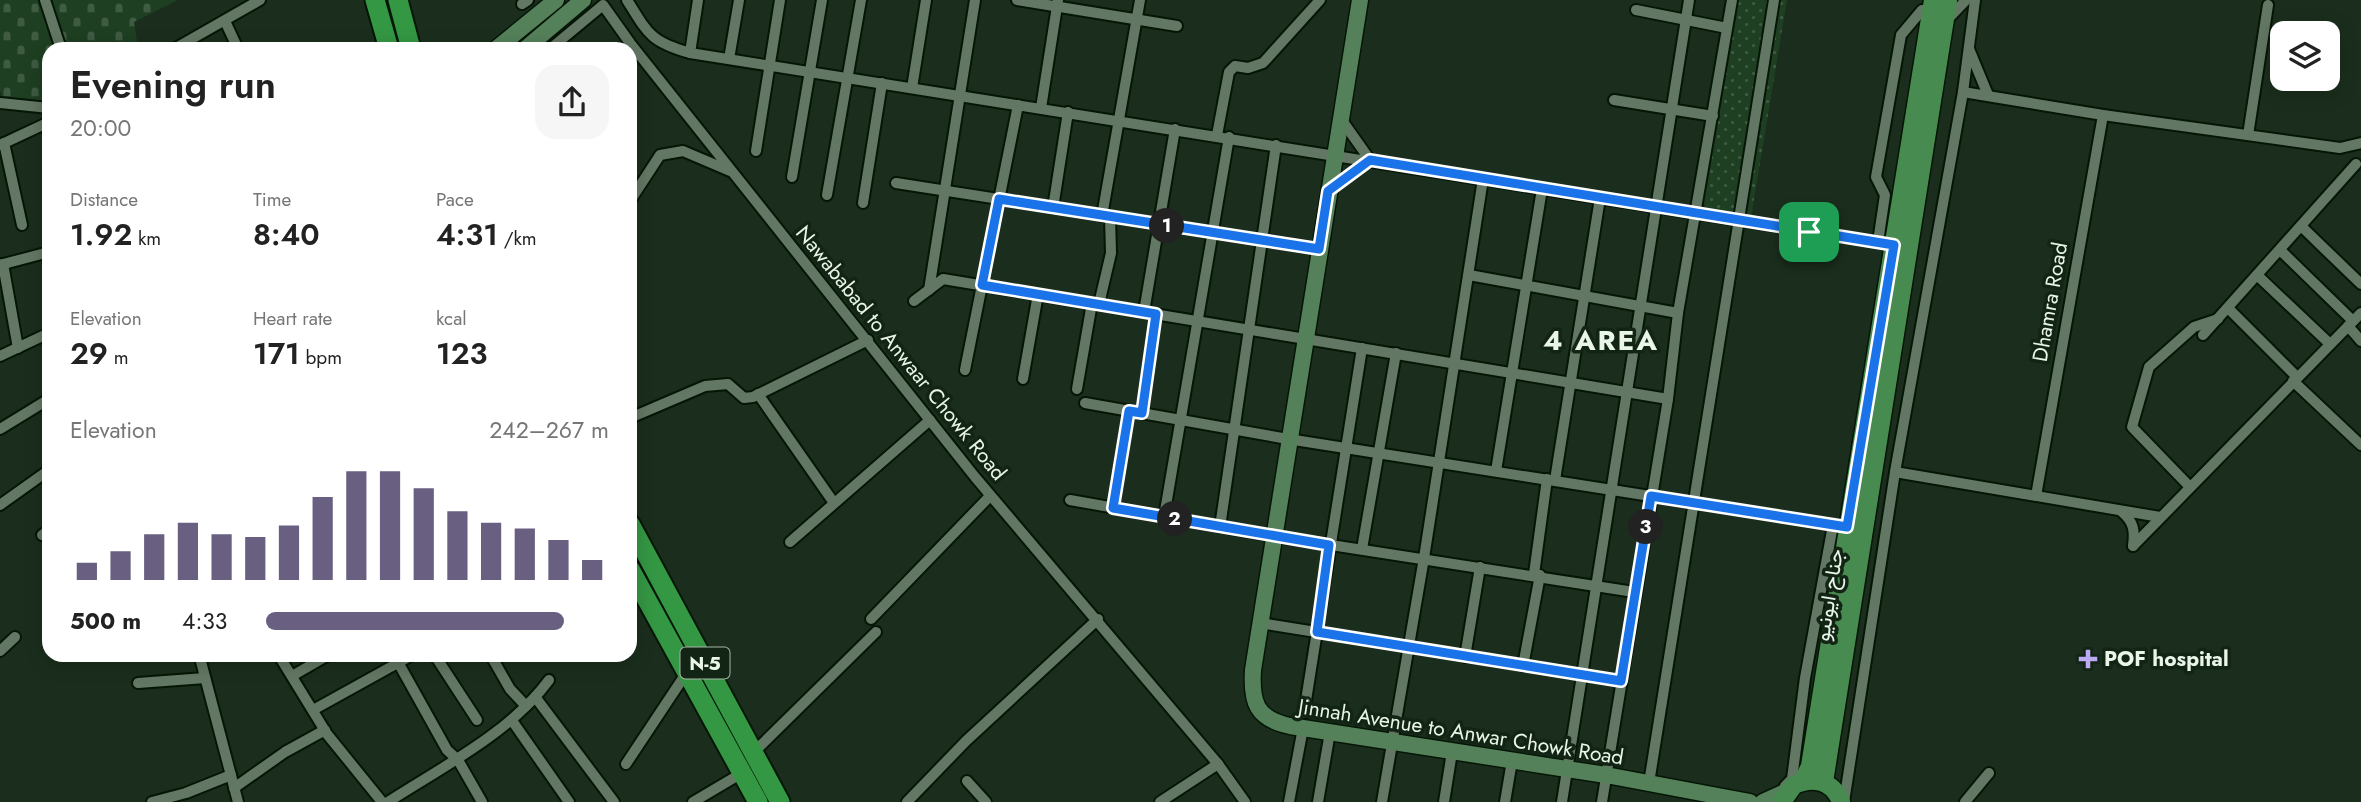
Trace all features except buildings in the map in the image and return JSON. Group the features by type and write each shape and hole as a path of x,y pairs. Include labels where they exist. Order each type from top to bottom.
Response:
{"highway":[{"path":"375,0 387,42"},
{"path":"398,0 411,42"},
{"name":"N-5","path":"637,537 780,802"},
{"path":"637,569 650,562"},
{"name":"N-5","path":"637,583 758,802"}],"main road":[{"name":"جناح ایونیو","path":"1803,781 1810,766 1840,526 1886,243 1936,25 1948,0"},
{"name":"جناح ایونیو","path":"1824,782 1936,25 1925,3"},
{"path":"1776,799 1803,781 1824,782 1843,802"}],"street":[{"path":"45,0 59,42"},
{"path":"186,42 260,0"},
{"path":"505,42 556,0"},
{"path":"533,42 583,0"},
{"path":"627,0 648,32 660,44 690,53 1886,243 1885,195 1876,177 1901,35 1925,3"},
{"path":"690,53 698,0"},
{"path":"729,59 739,0"},
{"path":"756,151 780,0"},
{"path":"792,177 822,0"},
{"path":"827,195 861,0"},
{"path":"912,88 926,0"},
{"path":"929,290 975,0"},
{"path":"1017,0 1058,3 1177,26"},
{"path":"1077,389 1096,304 1111,253 1106,217 1140,0"},
{"path":"1217,135 1229,72 1235,66 1248,68 1263,63 1320,0"},
{"name":"Jinnah Avenue to Anwar Chowk Road","path":"1360,0 1260,623 1252,694 1259,711 1273,723 1303,720 1330,733 1606,775 1751,802"},
{"path":"1562,802 1595,583 1630,392 1655,208 1689,0"},
{"path":"1602,802 1634,592 1668,399 1678,313 1732,0"},
{"path":"1649,783 1774,0"},
{"path":"1936,25 1966,0"},
{"path":"1843,802 1895,472 1963,92 1975,0"},
{"path":"1041,108 1058,3"},
{"name":"Nawababad to Anwaar Chowk Road","path":"559,42 603,5 627,42"},
{"path":"2248,135 2268,5"},
{"path":"1636,10 1727,28"},
{"path":"225,20 236,42"},
{"path":"1968,46 1988,95"},
{"name":"Nawababad to Anwaar Chowk Road","path":"637,57 868,340 990,496 1098,619 1219,764 1245,802"},
{"path":"863,203 882,83"},
{"path":"1963,92 2103,115 2340,148 2361,143"},
{"path":"1614,100 1713,116"},
{"path":"0,103 42,107"},
{"path":"965,370 1017,105"},
{"path":"1053,208 1068,112"},
{"name":"Dhamra Road","path":"2036,496 2103,115"},
{"path":"1340,119 1370,160"},
{"path":"22,225 2,144 42,125"},
{"path":"1144,312 1175,129"},
{"path":"1164,517 1229,137"},
{"path":"1220,527 1276,145"},
{"path":"2203,335 2301,226 2359,167 2340,148"},
{"path":"637,190 660,155 683,151 732,172"},
{"path":"1328,191 1370,160"},
{"path":"1382,802 1424,558 1483,179"},
{"path":"896,183 1319,249"},
{"path":"1496,471 1542,189"},
{"path":"1523,666 1551,479 1571,382 1582,296 1600,198"},
{"path":"2301,226 2361,285"},
{"path":"2280,250 2354,320 2361,341"},
{"path":"18,348 1,265 42,254"},
{"path":"1469,275 1678,313"},
{"path":"2257,275 2330,344"},
{"path":"914,301 943,279 1668,399"},
{"path":"1023,379 1038,294"},
{"path":"2228,308 2361,445"},
{"path":"1142,413 1156,314"},
{"path":"2189,487 2132,427 2149,367 2194,327 2218,319"},
{"path":"2119,510 2131,520 2135,535 2133,546 2354,320"},
{"path":"0,356 42,336"},
{"path":"637,415 705,386 728,384 747,398 868,340"},
{"path":"1289,802 1362,348"},
{"path":"1362,549 1376,452 1396,353"},
{"path":"758,394 834,503"},
{"path":"0,429 42,403"},
{"path":"1086,403 1288,439 1840,526 1805,678 1792,779 1776,799"},
{"path":"1113,508 1129,411"},
{"path":"790,542 930,420"},
{"path":"1895,472 2160,517"},
{"path":"0,505 42,475"},
{"path":"872,619 990,496"},
{"path":"1070,500 1273,536 1595,583 1634,592"},
{"path":"1465,657 1480,567"},
{"path":"907,802 966,741 1098,619"},
{"path":"1260,623 1621,681"},
{"path":"754,752 876,632"},
{"path":"0,651 15,637"},
{"path":"201,662 238,802"},
{"path":"283,662 325,730 385,802 456,758 526,706 536,698 549,680"},
{"path":"292,676 316,662"},
{"path":"313,710 402,662"},
{"path":"438,662 477,720"},
{"path":"494,662 510,689 526,706"},
{"path":"399,664 447,750 456,758 482,802"},
{"path":"626,764 687,671"},
{"path":"138,683 205,678"},
{"path":"536,698 614,802"},
{"path":"513,722 569,802"},
{"path":"234,788 285,752 325,730"},
{"path":"1318,802 1330,733"},
{"path":"1444,802 1451,752"},
{"path":"1505,802 1512,761"},
{"path":"1160,802 1219,764"},
{"path":"693,802 742,773"},
{"path":"1965,802 1989,773"},
{"path":"152,802 186,793 231,775"},
{"path":"967,781 986,802"}],"green space":[{"path":"0,0 178,0 134,22 137,42 42,42 42,105 3,98 0,91"},
{"path":"1737,0 1787,0 1751,217 1709,211 1703,202"}],"place":[{"name":"POF hospital","path":"2088,659"}],"district":[{"name":"4 AREA","path":"1601,340"}],"route":[{"path":"1370,160 1809,232 1894,245 1847,527 1651,496 1621,681 1317,632 1329,545 1113,508 1129,411 1142,413 1156,314 982,285 999,199 1319,249 1328,191 1370,160"}]}
